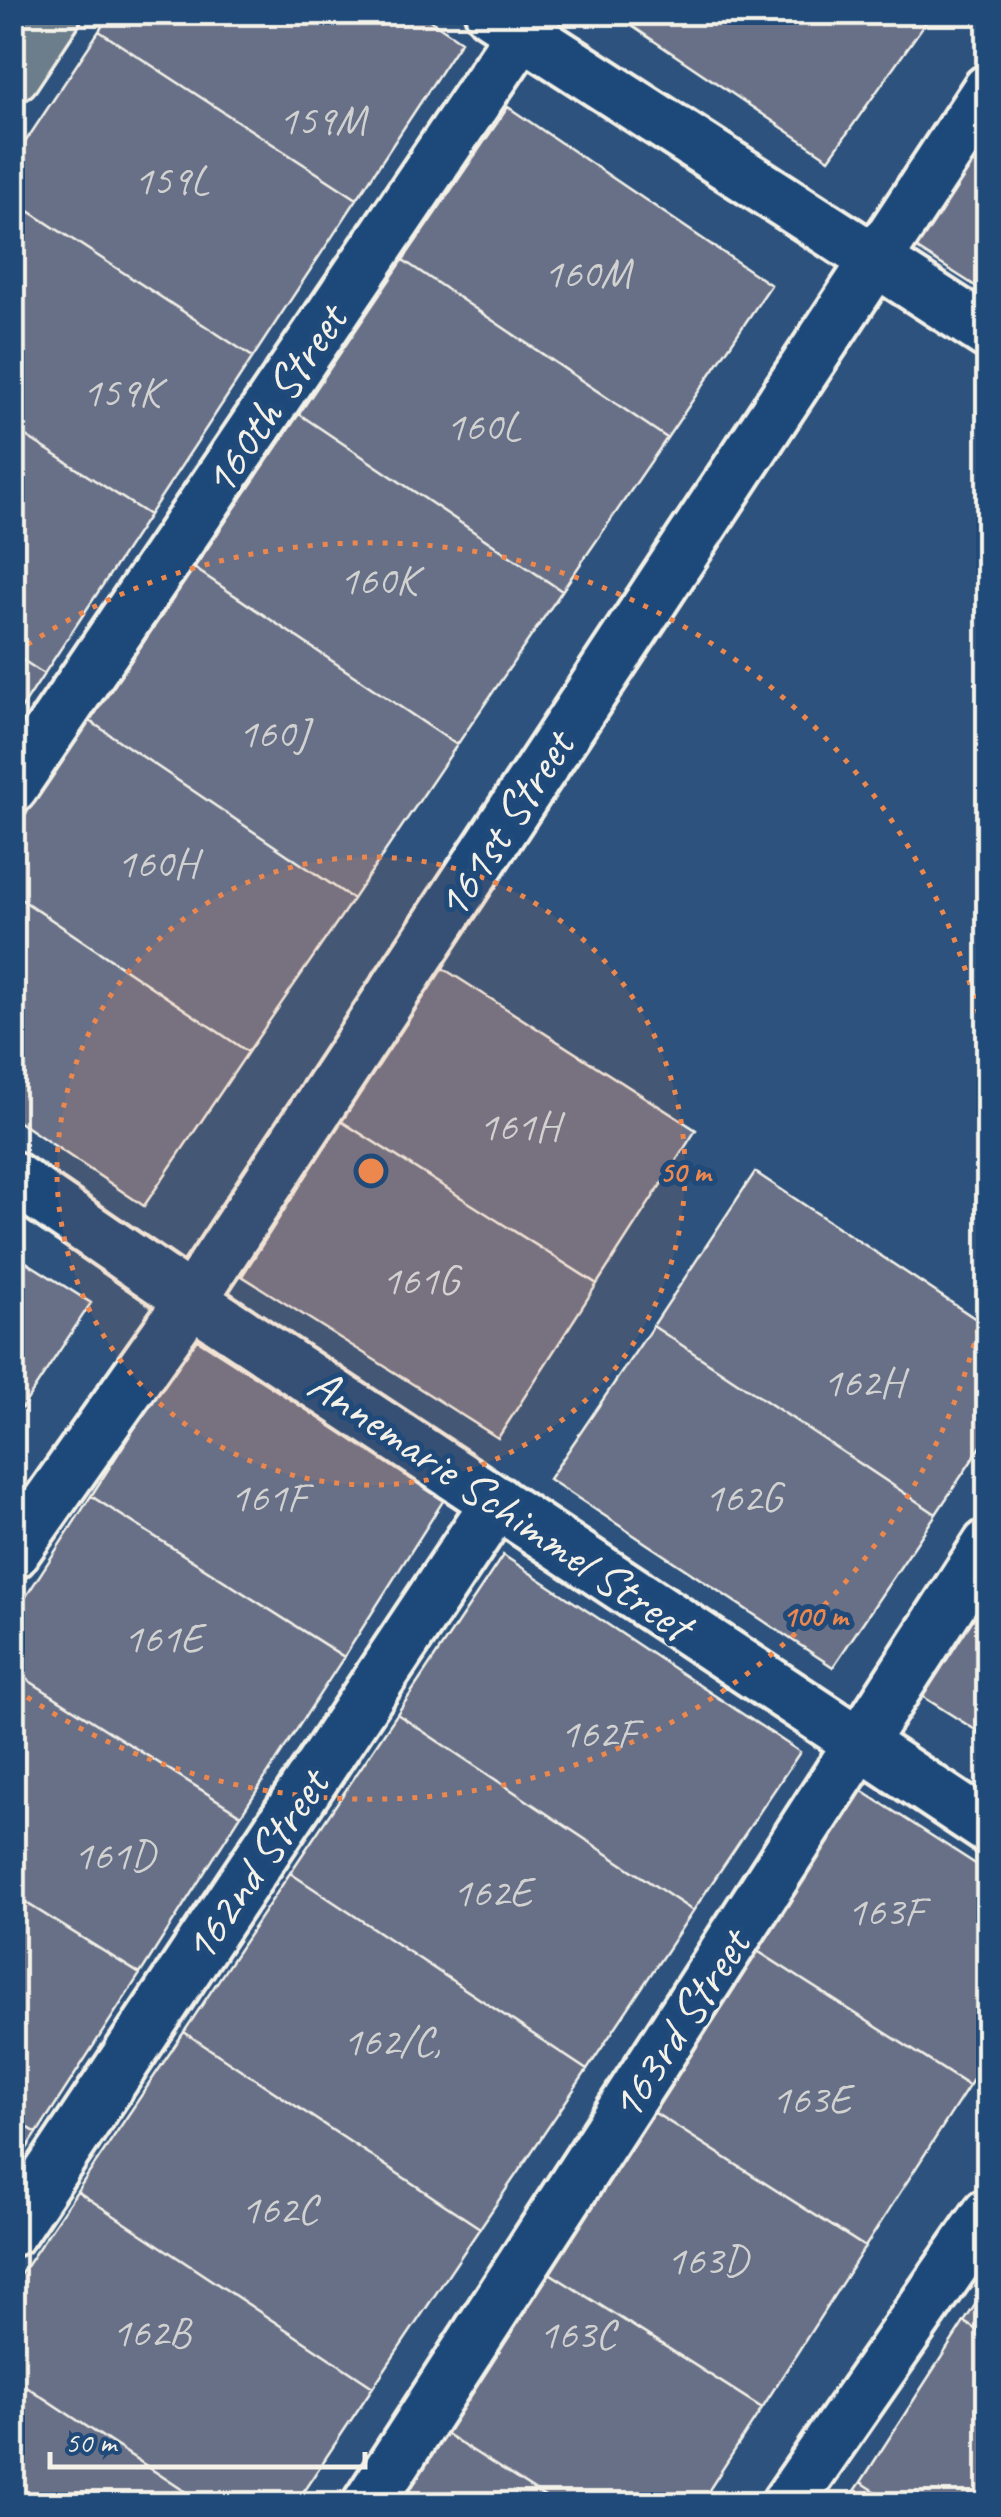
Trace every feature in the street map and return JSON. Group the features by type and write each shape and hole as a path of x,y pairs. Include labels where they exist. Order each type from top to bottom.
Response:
{"main road":[{"path":"12,74 54,12"}],"street":[{"path":"517,19 988,333"},
{"name":"160th Street","path":"12,787 517,19"},
{"name":"161st Street","path":"12,1554 192,1300 988,90"},
{"name":"Annemarie Schimmel Street","path":"12,1177 988,1828"},
{"name":"162nd Street","path":"12,2230 496,1502"},
{"name":"163rd Street","path":"368,2504 988,1545"},
{"path":"788,2504 988,2214"}],"building":[{"path":"111,12 418,12 461,41 357,199 99,31"},
{"path":"611,12 933,12 829,159"},
{"path":"99,31 357,199 253,357 12,200 12,162"},
{"path":"508,107 771,285 667,438 403,260"},
{"path":"988,124 988,294 911,245"},
{"path":"12,200 253,357 149,515 12,427"},
{"path":"403,260 667,438 562,591 299,414"},
{"path":"299,414 562,591 457,745 194,568"},
{"path":"12,427 149,515 44,674 12,653"},
{"path":"194,568 457,745 353,899 90,721"},
{"path":"12,653 44,674 12,723"},
{"path":"90,721 353,899 248,1052 12,893 12,834"},
{"path":"12,893 248,1052 144,1206 12,1117"},
{"path":"441,967 696,1130 597,1284 341,1121"},
{"path":"341,1121 597,1284 498,1438 242,1276"},
{"path":"755,1172 988,1327 988,1436 936,1514 653,1326"},
{"path":"12,1253 91,1303 12,1423"},
{"path":"653,1326 936,1514 833,1667 549,1479"},
{"path":"193,1337 445,1498 344,1657 91,1496"},
{"path":"91,1496 344,1657 241,1815 12,1670 12,1618"},
{"path":"503,1555 800,1752 693,1911 397,1714"},
{"path":"988,1590 988,1738 922,1696"},
{"path":"12,1670 241,1815 140,1974 12,1894"},
{"path":"397,1714 693,1911 587,2070 290,1873"},
{"path":"859,1789 988,1872 988,2056 969,2086 756,1950"},
{"path":"290,1873 587,2070 480,2228 184,2032"},
{"path":"12,1894 140,1974 37,2133 12,2118"},
{"path":"756,1950 969,2086 865,2247 652,2111"},
{"path":"184,2032 480,2228 373,2387 77,2191"},
{"path":"652,2111 865,2247 762,2408 548,2272"},
{"path":"12,2118 37,2133 12,2172"},
{"path":"77,2191 373,2387 295,2504 204,2504 12,2377 12,2287"},
{"path":"548,2272 762,2408 700,2504 556,2504 445,2433"},
{"path":"988,2285 988,2337 964,2322"},
{"path":"964,2322 988,2337 988,2504 895,2504 861,2482"},
{"path":"12,2377 204,2504 12,2504"},
{"path":"445,2433 556,2504 399,2504"},
{"path":"861,2482 895,2504 846,2504"}]}
